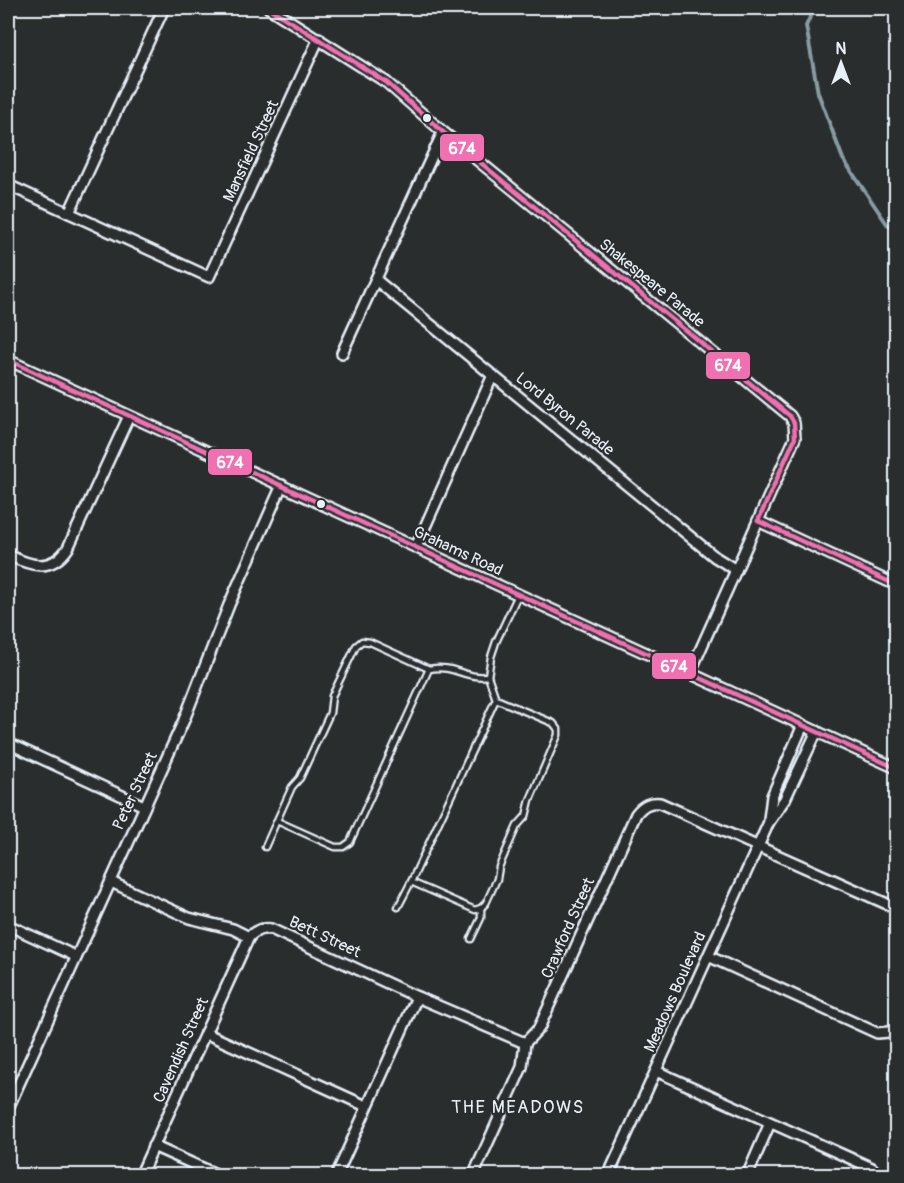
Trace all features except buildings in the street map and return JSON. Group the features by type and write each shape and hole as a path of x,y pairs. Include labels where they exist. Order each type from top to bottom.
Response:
{"street":[{"path":"8,185 69,213 164,8"},
{"name":"Shakespeare Parade","path":"269,8 386,82 443,132 790,416 794,423 795,438 690,673"},
{"name":"Mansfield Street","path":"69,213 209,276 319,38"},
{"path":"342,353 443,132"},
{"name":"Lord Byron Parade","path":"376,280 715,557 736,570"},
{"name":"Grahams Road","path":"8,360 897,768"},
{"path":"416,547 493,375"},
{"path":"8,555 28,564 40,565 52,563 62,557 129,416"},
{"name":"Peter Street","path":"8,1108 184,720 229,605 282,485"},
{"path":"758,521 897,585"},
{"name":"Meadows Boulevard","path":"769,822 772,796 803,725"},
{"name":"Meadows Boulevard","path":"609,1176 769,822 785,799 817,731"},
{"path":"8,743 144,806"},
{"name":"Crawford Street","path":"473,1176 522,1067 525,1043 539,1028 636,814 642,806 651,802 660,802 758,846"},
{"path":"758,846 897,908"},
{"name":"Bett Street","path":"111,882 189,918 233,929 249,936 263,928 271,929 417,997 525,1043"},
{"path":"8,925 75,956"},
{"name":"Cavendish Street","path":"140,1176 249,936"},
{"path":"708,956 877,1033 889,1032 897,1028"},
{"path":"336,1176 417,997"},
{"path":"205,1034 366,1106"},
{"path":"656,1071 872,1168 879,1176"},
{"path":"747,1176 770,1124"},
{"path":"153,1146 220,1176"}],"lane":[{"path":"399,907 496,699 488,676 496,642 518,595"},
{"path":"265,846 330,713 332,696 356,646 362,641 370,642 429,669 450,668 470,676 488,676"},
{"path":"277,821 335,847 343,847 351,842 429,669"},
{"path":"471,939 481,918 481,908 486,903 497,879 499,867 517,826 526,816 530,800 558,735 558,729 553,723 496,699"},
{"path":"411,882 469,908 481,908"}],"waterway":[{"path":"814,8 806,26 818,93 843,159 887,224 896,231"}],"transit line":[{"name":"674","path":"269,8 386,82 443,132 790,416 794,423 795,438 758,521"},
{"name":"674","path":"8,360 896,768"},
{"name":"674","path":"758,521 896,585"}],"district":[{"name":"THE MEADOWS","path":"518,1107"}]}
